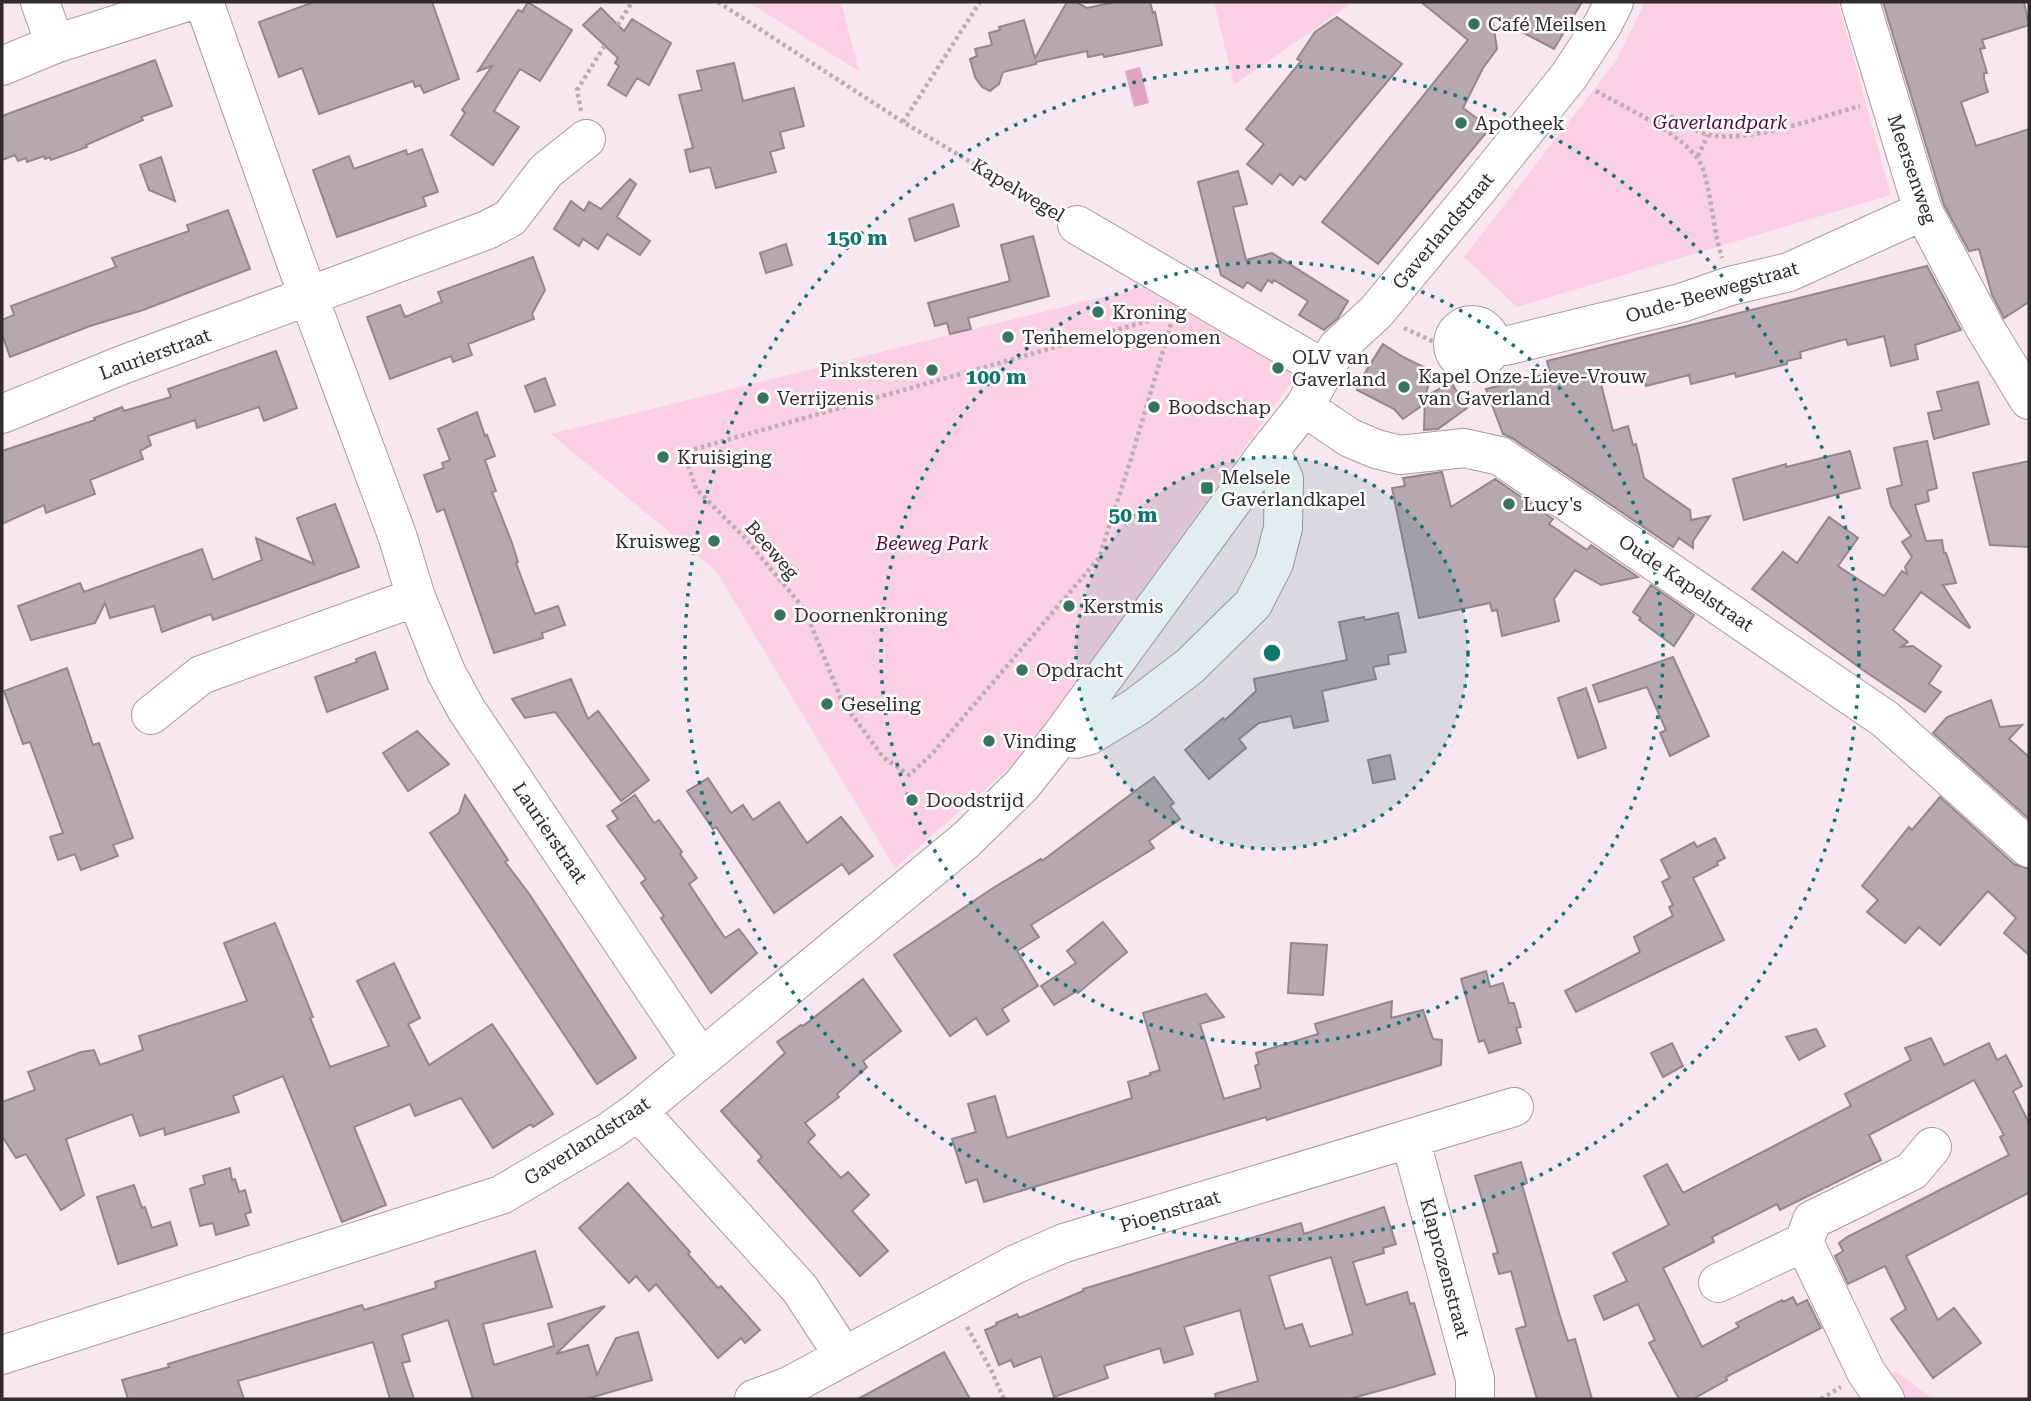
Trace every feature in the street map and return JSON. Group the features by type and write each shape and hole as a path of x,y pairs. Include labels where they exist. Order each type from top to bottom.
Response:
{"street":[{"path":"40,2 55,44"},
{"path":"2,66 55,44 187,2"},
{"name":"Laurierstraat","path":"204,2 308,296 397,535 415,597 446,672 466,709 701,1059"},
{"name":"Gaverlandstraat","path":"2,1355 501,1195 610,1131 638,1111 966,840 1022,785 1061,736 1304,407 1337,348 1376,312 1569,76 1614,2"},
{"name":"Meersenweg","path":"1860,2 1923,211 1985,328 2029,400"},
{"name":"Laurierstraat","path":"2,414 122,365 487,230 510,218 546,171 586,139"},
{"name":"Oude-Beewegstraat","path":"1454,351 1453,339 1460,328 1469,325 1478,325 1486,330 1492,345 1505,346 1681,303 1730,286 1789,272 1923,211"},
{"name":"Kapelwegel","path":"1077,225 1324,369"},
{"name":"Oude Kapelstraat","path":"1304,407 1350,438 1388,452 1400,455 1464,447 1500,456 1885,719 2029,848"},
{"path":"1061,736 1076,739 1090,735 1136,708 1190,666 1253,604 1274,563 1283,528 1284,479 1278,467 1266,455"},
{"path":"151,715 201,675 415,597"},
{"name":"Pioenstraat","path":"754,1399 789,1385 1016,1264 1064,1243 1514,1107"},
{"path":"638,1111 800,1289 844,1355"},
{"name":"Klaprozenstraat","path":"1410,1138 1475,1379 1475,1399"},
{"path":"1718,1283 1804,1242 1812,1220 1912,1171 1932,1147"},
{"path":"1804,1242 1866,1372 1885,1399"}],"path":[{"path":"586,139 577,90 632,2"},
{"name":"Kapelwegel","path":"718,2 904,122 1077,225"},
{"path":"904,122 980,2"},
{"path":"1569,76 1671,134 1697,156 1703,168 1719,248 1730,286"},
{"path":"1651,123 1671,116 1708,135 1758,133 1862,106"},
{"path":"1697,156 1708,135"},
{"path":"1376,312 1454,351"},
{"name":"Beeweg","path":"1174,313 1099,558 932,754 909,775 883,757 842,701 805,610 746,539 696,489 684,452 1174,313"},
{"path":"950,1299 991,1370 1004,1399"}],"green space":[{"path":"748,2 841,2 859,71"},
{"path":"1214,2 1353,2 1234,85"},
{"name":"Gaverlandpark","path":"1645,2 1838,2 1891,195 1517,307 1464,257 1616,61"},
{"name":"Beeweg Park","path":"1151,285 1298,373 1025,754 895,868 716,571 551,434"},
{"path":"1895,1371 1933,1399 1899,1399 1884,1383"}],"shaded area":[{"path":"1140,67 1149,103 1134,107 1125,71"}],"building":[{"path":"314,2 432,2 459,79 424,93 420,85 415,87 413,81 319,114 302,68 279,77 259,22"},
{"path":"528,2 572,30 540,81 520,69 494,111 519,127 493,165 451,135 465,113 462,110 492,66 478,71 518,10 522,12"},
{"path":"1067,2 1076,2 1087,8 1115,2 1150,2 1153,13 1155,12 1162,45 1104,57 1103,54 1088,57 1087,51 1036,62 1003,72 999,84 990,91 982,87 975,77 970,59 977,56 975,49 992,45 989,33 1000,30 999,27 1024,20 1035,58"},
{"path":"1421,2 1582,2 1554,49 1492,16 1497,49 1483,68 1463,108 1490,128 1378,264 1322,222 1468,40"},
{"path":"1883,2 2024,2 2029,25 1982,40 1985,48 1980,49 1987,73 1984,73 1984,79 1988,92 1961,102 1976,146 2029,129 2029,302 2004,318 1992,295 1979,249 1969,251 1944,205"},
{"path":"601,8 624,31 632,19 671,43 649,85 637,78 626,96 608,85 619,66 615,63 618,58 583,25"},
{"path":"1337,17 1402,64 1305,180 1300,176 1293,185 1280,174 1272,184 1247,164 1264,144 1246,129 1301,61 1297,59 1315,32"},
{"path":"155,60 172,106 141,117 143,120 86,145 87,147 51,160 50,157 45,159 44,156 27,162 26,158 18,161 15,155 2,160 2,116"},
{"path":"734,63 743,101 794,88 804,126 780,132 784,148 770,152 776,172 716,188 710,167 690,172 685,150 693,148 679,95 702,90 697,71"},
{"path":"422,149 438,192 423,197 426,206 337,237 313,170 349,156 354,169 406,150 407,155"},
{"path":"161,157 175,201 149,190 140,165"},
{"path":"1238,171 1247,204 1233,207 1246,260 1272,253 1348,301 1338,318 1324,330 1299,315 1308,301 1274,280 1272,283 1268,280 1261,291 1247,282 1243,288 1221,275 1198,182"},
{"path":"630,179 636,184 617,217 650,241 640,255 607,234 598,249 583,239 579,246 554,229 571,201 584,211 589,202 601,209"},
{"path":"953,204 959,226 915,241 909,219"},
{"path":"228,210 250,269 10,357 2,334 2,320 14,315 11,306 116,267 112,258 189,231 187,225"},
{"path":"1033,236 1049,296 968,318 971,329 950,334 947,323 935,326 928,303 1010,281 1001,245"},
{"path":"786,244 792,265 766,273 760,253"},
{"path":"533,257 545,290 532,314 534,319 468,344 472,355 453,362 451,356 390,379 367,317 400,305 405,317 442,302 438,292"},
{"path":"1927,266 1961,330 1915,345 1918,359 1891,366 1884,336 1848,345 1846,339 1800,352 1801,358 1787,361 1787,364 1736,377 1735,373 1691,384 1689,375 1646,386 1643,374 1601,384 1613,431 1628,426 1633,445 1636,444 1644,478 1690,510 1691,520 1710,516 1693,541 1693,548 1679,538 1673,547 1503,434 1486,389 1550,373 1547,361"},
{"name":"Kapel Onze-Lieve-Vrouw van Gaverland","path":"1383,344 1432,371 1423,405 1403,419 1394,409 1356,387"},
{"path":"276,351 297,408 264,421 259,407 197,428 195,420 148,436 151,445 140,451 143,459 90,480 95,494 46,513 44,505 2,524 2,451 95,420 94,418 122,407 124,411 171,397 168,389"},
{"path":"545,378 555,405 535,412 525,386"},
{"path":"1451,382 1467,408 1438,429 1424,430 1425,397"},
{"path":"1978,382 1989,424 1934,439 1928,413 1942,410 1937,392"},
{"path":"477,412 495,456 485,460 496,491 492,492 535,614 558,606 565,625 542,633 543,638 494,653 444,509 437,512 424,475 444,468 442,463 450,460 438,429"},
{"path":"1927,441 1937,488 1927,491 1929,501 1915,505 1926,541 1942,540 1944,553 1956,583 1943,585 1970,627 1921,592 1893,630 1908,642 1901,647 1913,646 1941,666 1929,684 1941,692 1925,712 1752,589 1783,552 1797,563 1829,517 1858,538 1838,566 1884,596 1902,571 1907,574 1905,567 1912,557 1902,542 1911,536 1891,506 1887,489 1902,485 1894,448"},
{"path":"1850,451 1860,488 1744,520 1733,479 1786,464 1786,467"},
{"path":"2029,461 2029,547 1990,545 1973,473"},
{"path":"1442,472 1451,507 1495,479 1553,519 1549,524 1587,550 1591,545 1638,577 1601,585 1575,570 1554,599 1559,621 1502,636 1497,610 1492,611 1490,603 1419,618 1392,488 1405,486 1403,478"},
{"path":"335,504 359,567 213,620 211,614 162,632 154,606 110,618 105,603 95,623 31,640 18,606 80,583 84,592 202,549 213,580 262,560 256,538 314,564 297,518"},
{"path":"1651,585 1694,615 1674,646 1639,620 1641,618 1633,612"},
{"path":"1398,613 1406,652 1388,655 1389,664 1373,667 1376,679 1322,691 1328,721 1294,728 1291,716 1259,723 1239,739 1246,748 1209,779 1185,750 1223,718 1225,720 1256,691 1254,679 1347,660 1339,622"},
{"path":"375,652 388,689 327,712 315,677 357,662 356,659"},
{"path":"1673,657 1709,736 1670,756 1660,733 1666,730 1647,687 1599,702 1593,685"},
{"path":"67,668 93,745 99,743 133,838 113,845 118,856 81,870 75,854 58,860 50,837 63,833 30,742 23,744 4,691"},
{"path":"571,679 588,719 598,711 649,780 621,801 555,712 525,718 512,699"},
{"path":"1586,688 1606,748 1578,758 1558,698"},
{"path":"1991,700 2000,727 2022,725 2009,739 2029,757 2029,819 1933,733 1947,717"},
{"path":"417,731 449,764 408,791 383,753"},
{"path":"1390,755 1395,779 1373,783 1368,760"},
{"path":"1154,777 1174,803 1170,806 1180,819 1149,841 1154,848 1031,925 1039,937 1017,951 1038,986 1002,1009 1009,1021 987,1035 976,1018 950,1036 894,955 993,888 1041,859 1042,861"},
{"path":"708,778 731,813 743,805 753,820 779,802 807,843 841,817 873,856 849,874 842,864 774,913 716,827 713,829 687,791"},
{"path":"465,795 508,860 505,862 530,895 636,1058 597,1084 430,833 459,813"},
{"path":"635,795 654,823 659,820 682,852 680,854 697,878 689,884 725,938 739,929 757,953 711,993 641,883 646,879 607,826 618,819 612,811"},
{"path":"1940,797 2014,864 2029,869 2029,955 2004,933 2016,918 1988,891 1940,945 1919,927 1905,943 1867,912 1878,900 1862,886 1909,827 1912,830"},
{"path":"1715,838 1725,858 1717,862 1718,865 1693,878 1724,940 1576,1012 1565,991 1640,952 1634,937 1673,916 1669,907 1673,905 1662,882 1670,878 1661,860 1694,842 1697,847"},
{"path":"1103,922 1127,952 1078,993 1077,991 1054,1005 1041,986 1076,963 1067,951"},
{"path":"275,923 330,1067 389,1046 357,981 394,963 420,1018 408,1024 429,1065 492,1024 553,1114 533,1127 531,1124 493,1148 461,1098 415,1116 410,1104 354,1127 386,1205 342,1222 283,1076 233,1096 239,1112 165,1135 164,1128 140,1136 132,1114 66,1139 84,1195 61,1210 26,1154 16,1158 2,1136 2,1102 35,1090 28,1072 81,1052 94,1050 100,1065 143,1050 139,1036 247,1001 224,943"},
{"path":"1291,943 1327,945 1323,995 1288,993"},
{"path":"1486,971 1490,987 1503,983 1509,1003 1514,1003 1521,1027 1516,1028 1521,1043 1489,1053 1484,1040 1479,1042 1461,979"},
{"path":"863,979 901,1031 863,1061 867,1067 837,1094 839,1097 805,1123 815,1135 808,1142 841,1178 848,1172 869,1195 852,1211 888,1251 860,1276 758,1161 762,1157 721,1111 785,1053 777,1042 803,1026"},
{"path":"1206,994 1224,1017 1200,1024 1224,1099 1261,1088 1255,1066 1259,1064 1256,1053 1318,1034 1315,1024 1392,1001 1391,1018 1423,1010 1433,1039 1442,1040 1441,1065 1267,1120 1266,1117 984,1202 977,1179 966,1183 952,1139 976,1132 968,1104 995,1096 1007,1138 1132,1098 1128,1082 1160,1070 1143,1013"},
{"path":"1816,1029 1825,1046 1799,1060 1786,1037"},
{"path":"1931,1038 1944,1065 1989,1043 1997,1060 2006,1055 2022,1086 2013,1091 2029,1123 2029,1195 2028,1193 1906,1256 1938,1320 1954,1308 1981,1343 1933,1378 1891,1319 1906,1309 1885,1266 1848,1284 1835,1256 1843,1251 1839,1243 1847,1237 2009,1155 2000,1137 2004,1135 1974,1080 1869,1135 1881,1160 1780,1210 1777,1204 1712,1237 1714,1242 1663,1268 1702,1347 1739,1327 1736,1323 1793,1297 1797,1305 1807,1300 1821,1328 1726,1377 1727,1380 1693,1399 1679,1399 1649,1343 1655,1340 1638,1304 1604,1320 1594,1296 1627,1281 1613,1253 1669,1225 1644,1176 1667,1164 1683,1193 1851,1106 1845,1094 1911,1060 1905,1048"},
{"path":"1672,1043 1683,1066 1663,1077 1651,1053"},
{"path":"1521,1162 1527,1183 1522,1185 1560,1316 1568,1341 1575,1339 1592,1399 1537,1399 1516,1329 1526,1326 1511,1271 1499,1274 1493,1254 1498,1253 1475,1176"},
{"path":"230,1168 232,1180 235,1179 239,1192 245,1190 251,1212 245,1214 249,1225 216,1235 213,1223 200,1226 190,1189 205,1184 203,1176"},
{"path":"628,1183 690,1252 688,1254 718,1288 721,1286 760,1330 745,1343 741,1338 718,1358 656,1284 649,1291 636,1276 629,1283 579,1228"},
{"path":"134,1185 152,1228 170,1222 177,1245 118,1264 97,1197"},
{"path":"1384,1207 1396,1244 1383,1248 1384,1253 1353,1262 1366,1305 1407,1292 1410,1304 1414,1303 1435,1374 1349,1399 1216,1399 1215,1394 1258,1381 1240,1310 1184,1327 1193,1354 1164,1363 1160,1348 1104,1366 1108,1378 1054,1397 1041,1356 1014,1367 1011,1360 999,1365 985,1330 1017,1314 1019,1318 1083,1289 1301,1223 1304,1234","holes":["1331,1257 1353,1334 1310,1347 1302,1324 1285,1329 1269,1276"]},
{"path":"535,1251 552,1307 483,1324 494,1365 554,1346 548,1324 605,1306 556,1354 588,1345 597,1375 616,1338 638,1332 652,1380 586,1399 473,1399 448,1320 402,1335 410,1361 402,1363 414,1399 390,1399 373,1342 238,1381 244,1399 128,1399 122,1380 362,1305 364,1310 436,1288 435,1282"},
{"path":"944,1352 970,1399 858,1399"}],"place":[{"name":"Café Meilsen","path":"1474,24"},
{"name":"Apotheek","path":"1461,123"},
{"name":"Kroning","path":"1098,312"},
{"name":"Tenhemelopgenomen","path":"1008,337"},
{"name":"OLV van Gaverland","path":"1278,368"},
{"name":"Pinksteren","path":"932,370"},
{"name":"Kapel Onze-Lieve-Vrouw van Gaverland","path":"1404,387"},
{"name":"Verrijzenis","path":"763,398"},
{"name":"Boodschap","path":"1154,407"},
{"name":"Kruisiging","path":"663,457"},
{"name":"Melsele Gaverlandkapel","path":"1207,488"},
{"name":"Lucy's","path":"1509,504"},
{"name":"Kruisweg","path":"714,541"},
{"name":"Kerstmis","path":"1069,606"},
{"name":"Doornenkroning","path":"780,615"},
{"name":"Opdracht","path":"1022,670"},
{"name":"Geseling","path":"827,704"},
{"name":"Vinding","path":"989,741"},
{"name":"Doodstrijd","path":"912,800"}]}
